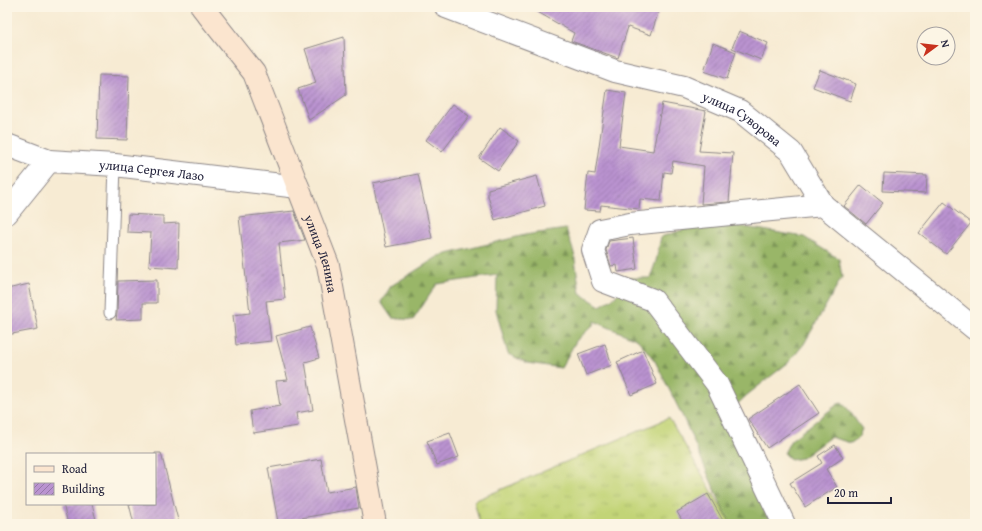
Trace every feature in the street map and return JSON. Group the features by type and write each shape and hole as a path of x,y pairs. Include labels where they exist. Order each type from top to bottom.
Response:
{"main road":[{"name":"улица Ленина","path":"202,7 254,73 328,265 375,524"}],"street":[{"name":"улица Суворова","path":"446,7 615,71 684,87 740,111 791,152 823,204 975,329"},
{"name":"улица Сергея Лазо","path":"7,145 49,161 115,165 298,187"},
{"path":"7,213 49,161"},
{"path":"784,524 717,384 653,300 603,281 593,250 600,230 630,224 823,204"}],"lane":[{"path":"110,313 115,165"}],"green space":[{"path":"709,221 804,237 839,259 842,277 804,344 789,362 747,395 731,410 764,498 771,524 731,524 682,415 655,361 638,340 594,321 594,324 576,341 561,368 528,363 508,354 496,310 497,275 437,284 413,320 392,318 381,302 391,286 439,256 525,235 566,229 574,253 580,293 600,306 615,297 629,278 650,278 656,261 661,237"},
{"path":"842,403 862,429 858,438 851,443 830,437 802,458 791,460 784,453 791,440 838,404"},
{"path":"669,418 731,524 480,524 474,501"}],"building":[{"path":"529,7 660,7 651,35 628,27 618,58 571,41 574,33"},
{"path":"739,31 768,43 761,60 732,48"},
{"path":"344,37 346,95 309,120 298,89 316,83 305,49"},
{"path":"713,43 736,52 727,79 704,71"},
{"path":"820,70 856,84 850,101 813,87"},
{"path":"99,75 129,76 127,140 97,139"},
{"path":"607,90 626,93 619,146 653,151 662,103 706,111 699,151 733,153 729,202 701,204 704,166 673,161 671,173 664,172 661,201 640,199 639,209 601,205 600,211 584,210 588,173 595,174"},
{"path":"453,104 469,116 442,152 426,140"},
{"path":"500,127 519,141 498,171 479,158"},
{"path":"884,173 927,175 926,193 883,191"},
{"path":"418,174 432,238 386,247 373,183"},
{"path":"537,176 545,206 495,220 488,196 488,189"},
{"path":"861,185 883,203 866,224 844,206"},
{"path":"944,202 971,223 946,254 919,233"},
{"path":"294,211 305,240 279,243 285,299 266,301 271,341 236,345 233,315 250,313 239,217"},
{"path":"128,214 163,216 163,224 179,223 178,268 149,266 151,233 127,232"},
{"path":"633,238 637,269 618,272 617,265 611,266 606,250 609,241"},
{"path":"157,280 157,303 143,303 143,319 116,320 118,281"},
{"path":"29,284 38,329 7,335 7,289"},
{"path":"310,327 319,358 305,362 313,410 296,413 298,426 253,433 250,411 280,406 276,381 288,380 276,336"},
{"path":"605,344 612,365 586,375 578,354"},
{"path":"643,350 657,384 631,395 617,362"},
{"path":"800,384 819,413 767,448 748,419"},
{"path":"450,433 459,457 437,465 427,441"},
{"path":"835,445 843,458 826,469 837,487 805,507 790,483 822,463 818,456"},
{"path":"156,453 161,453 179,524 134,524 129,505 156,505"},
{"path":"321,459 327,492 356,487 359,508 278,522 268,468"},
{"path":"708,494 725,524 684,524 677,512"},
{"path":"63,505 92,505 97,524 68,524"}]}
